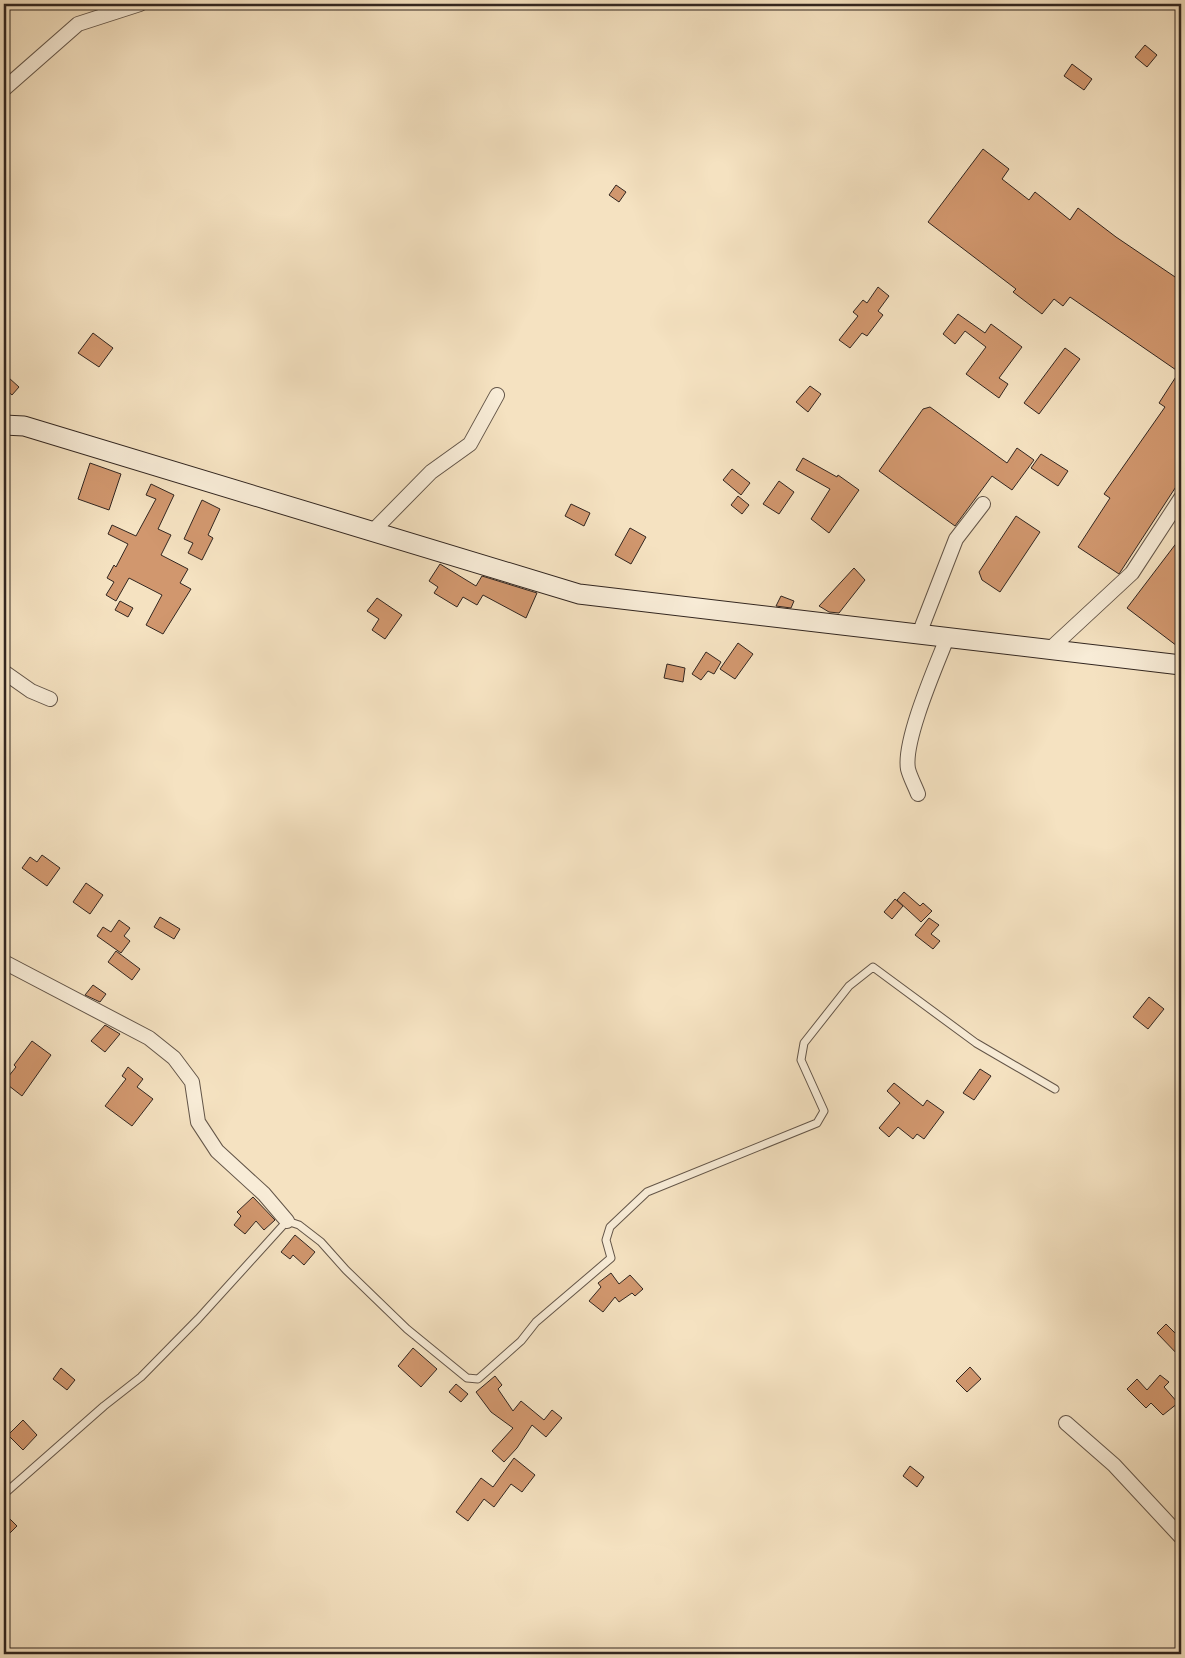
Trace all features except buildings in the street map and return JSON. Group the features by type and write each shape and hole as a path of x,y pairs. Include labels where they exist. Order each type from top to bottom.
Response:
{"main road":[{"path":"4,425 24,426 579,594 1181,665"}],"street":[{"path":"4,88 78,24 140,4"},
{"path":"372,532 431,472 470,444 497,395"},
{"path":"1049,650 1132,573 1181,498"},
{"path":"919,634 956,539 983,504"},
{"path":"918,794 908,768 908,758 916,718 947,638"},
{"path":"4,672 31,691 50,699"},
{"path":"4,962 149,1038 174,1058 192,1082 198,1122 217,1151 264,1194 287,1222"},
{"path":"1066,1423 1114,1465 1181,1536"}],"lane":[{"path":"4,1494 104,1406 141,1377 198,1319 287,1222 299,1225 321,1242 346,1270 407,1329 467,1378 478,1379 521,1342 536,1322 611,1258 606,1240 610,1227 647,1192 817,1123 824,1111 801,1060 804,1043 849,986 873,967 976,1043 1055,1089"}]}
